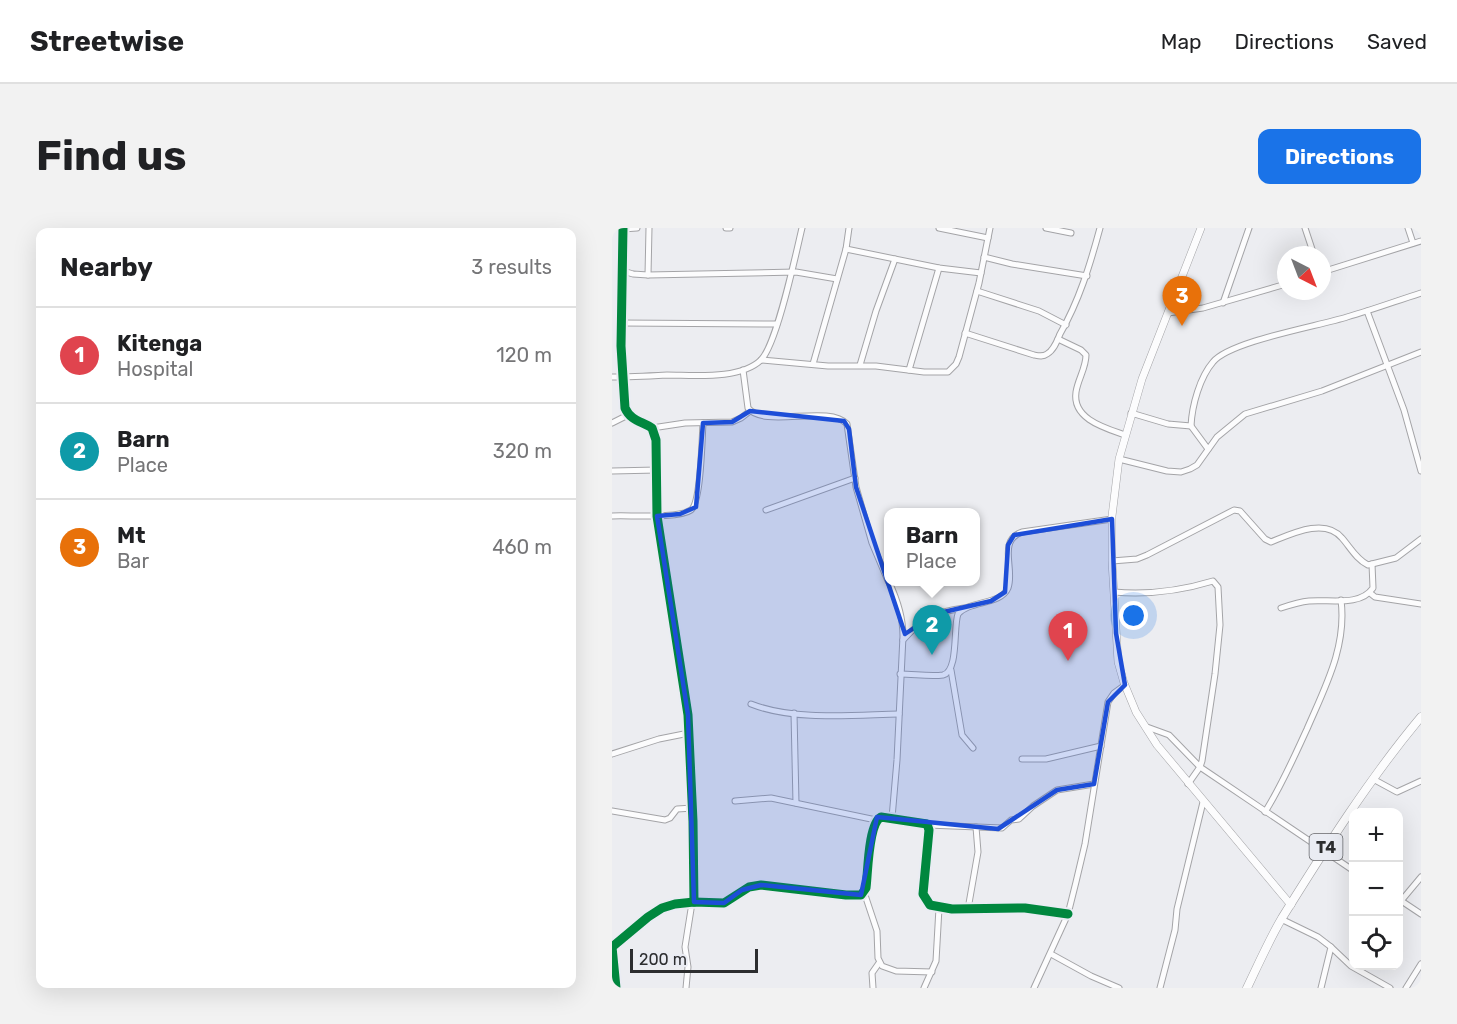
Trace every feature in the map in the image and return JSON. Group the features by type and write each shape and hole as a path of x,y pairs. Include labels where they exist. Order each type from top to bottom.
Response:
{"highway":[{"name":"T4","path":"1247,988 1281,919 1324,851 1373,779 1421,717"}],"main road":[{"path":"1200,228 1142,379 1119,459 1112,519 1118,662 1125,685 1143,725 1188,784 1291,905"}],"street":[{"path":"637,228 623,229 621,323 625,408 628,415 635,421 652,428 673,424 732,422 750,411"},
{"path":"648,275 649,228"},
{"path":"612,377 699,375 742,370 761,360 771,343 777,324 802,228"},
{"path":"813,364 846,249 849,228"},
{"path":"939,228 988,238"},
{"path":"761,360 844,367 860,365 940,373 952,369 956,364 977,291 990,228"},
{"path":"1046,228 1071,233"},
{"path":"965,333 1041,357 1052,350 1066,325 1087,276 1101,228"},
{"path":"1223,303 1249,228"},
{"path":"1305,228 1311,246"},
{"path":"1408,228 1413,243"},
{"path":"1331,269 1421,241"},
{"path":"846,249 939,268 981,273"},
{"path":"984,257 1012,264 1087,276"},
{"path":"860,365 876,311 895,260"},
{"path":"909,370 939,268"},
{"path":"622,271 639,275 790,272 837,279"},
{"path":"622,283 639,275"},
{"path":"1168,313 1223,303 1277,287"},
{"path":"977,291 1039,311 1066,325"},
{"path":"1208,449 1191,426 1191,415 1206,373 1214,360 1224,353 1284,333 1367,311 1421,293"},
{"path":"1367,311 1404,410 1421,471"},
{"path":"621,323 777,324"},
{"path":"1058,339 1081,350 1086,355 1076,392 1076,402 1084,416 1125,435"},
{"path":"1119,459 1167,471 1181,472 1197,465 1217,437 1245,414 1322,391 1421,352"},
{"path":"742,370 743,385 750,411 780,417 838,418 844,421 849,429 856,487 872,543 884,570"},
{"path":"1131,413 1168,424 1191,426"},
{"path":"612,423 628,415"},
{"path":"612,516 680,514 690,511 696,505 703,423"},
{"path":"652,428 656,440 657,516 663,565 678,641 689,733 693,808 693,902 686,947 688,967 686,988"},
{"path":"612,471 657,470"},
{"path":"766,510 855,478"},
{"path":"1112,561 1137,559 1147,555 1234,510 1240,512 1265,539 1271,542 1309,529 1334,530 1362,562 1368,565 1396,558 1421,539"},
{"path":"903,640 927,618 946,611 991,601 1005,592 1009,576 1008,545 1014,535 1112,519"},
{"path":"1281,608 1310,601 1356,599 1370,593 1374,582 1372,564"},
{"path":"1114,592 1154,593 1188,588 1213,581 1217,584 1220,598 1220,625 1215,674 1200,767 1188,784"},
{"path":"891,586 903,623 892,818"},
{"path":"1370,593 1375,597 1421,604"},
{"path":"1265,812 1279,790 1299,748 1335,661 1342,625 1341,600"},
{"path":"965,608 956,618 951,670 962,735 973,748"},
{"path":"900,674 940,675 947,674 951,670"},
{"path":"1034,988 1068,914 1085,844 1109,699 1125,685"},
{"path":"751,704 766,709 794,713 899,714"},
{"path":"794,713 796,803"},
{"path":"1143,725 1153,731 1169,735 1200,767 1349,868"},
{"path":"612,754 659,739 689,733"},
{"path":"1022,759 1046,759 1101,746"},
{"path":"1373,779 1397,792 1421,781"},
{"path":"735,801 771,798 876,820 881,817 928,825 1002,828 1011,820 1019,819 1033,806 1057,790 1094,784"},
{"path":"1160,988 1203,802"},
{"path":"612,811 665,820 670,818 677,809 693,808"},
{"path":"873,988 872,973 879,963 877,931 864,892 876,820"},
{"path":"928,825 923,894 930,905 939,908 968,909 1025,908 1068,914"},
{"path":"968,909 978,852 976,827"},
{"path":"1403,897 1421,877"},
{"path":"616,988 612,947 662,908 693,902 724,903 742,890 761,885 853,896 864,892"},
{"path":"1403,902 1421,914"},
{"path":"924,988 936,961 939,908"},
{"path":"1281,919 1318,937 1351,966 1389,988"},
{"path":"1321,988 1331,947"},
{"path":"1051,954 1119,988"},
{"path":"879,963 887,969 932,972"},
{"path":"1406,988 1421,964"}],"highlighted area":[{"path":"750,411 844,421 849,429 856,487 905,634 935,614 991,601 1005,592 1008,545 1014,535 1112,519 1116,633 1125,685 1108,702 1094,784 1057,790 998,829 877,817 861,895 761,885 742,890 724,903 694,902 688,715 657,516 680,514 696,507 703,423 732,422"}],"cycle path":[{"path":"623,228 621,346 625,408 633,418 652,428 656,440 657,516 688,715 694,902"},
{"path":"616,988 612,947 662,908 694,902 724,903 749,887 761,885 861,895 866,888 873,829 881,817 927,824 929,830 923,894 930,905 952,909 1025,908 1068,914"}],"place":[{"name":"Mt","path":"1182,326"},
{"name":"Barn","path":"932,655"},
{"name":"Kitenga","path":"1068,661"}]}
